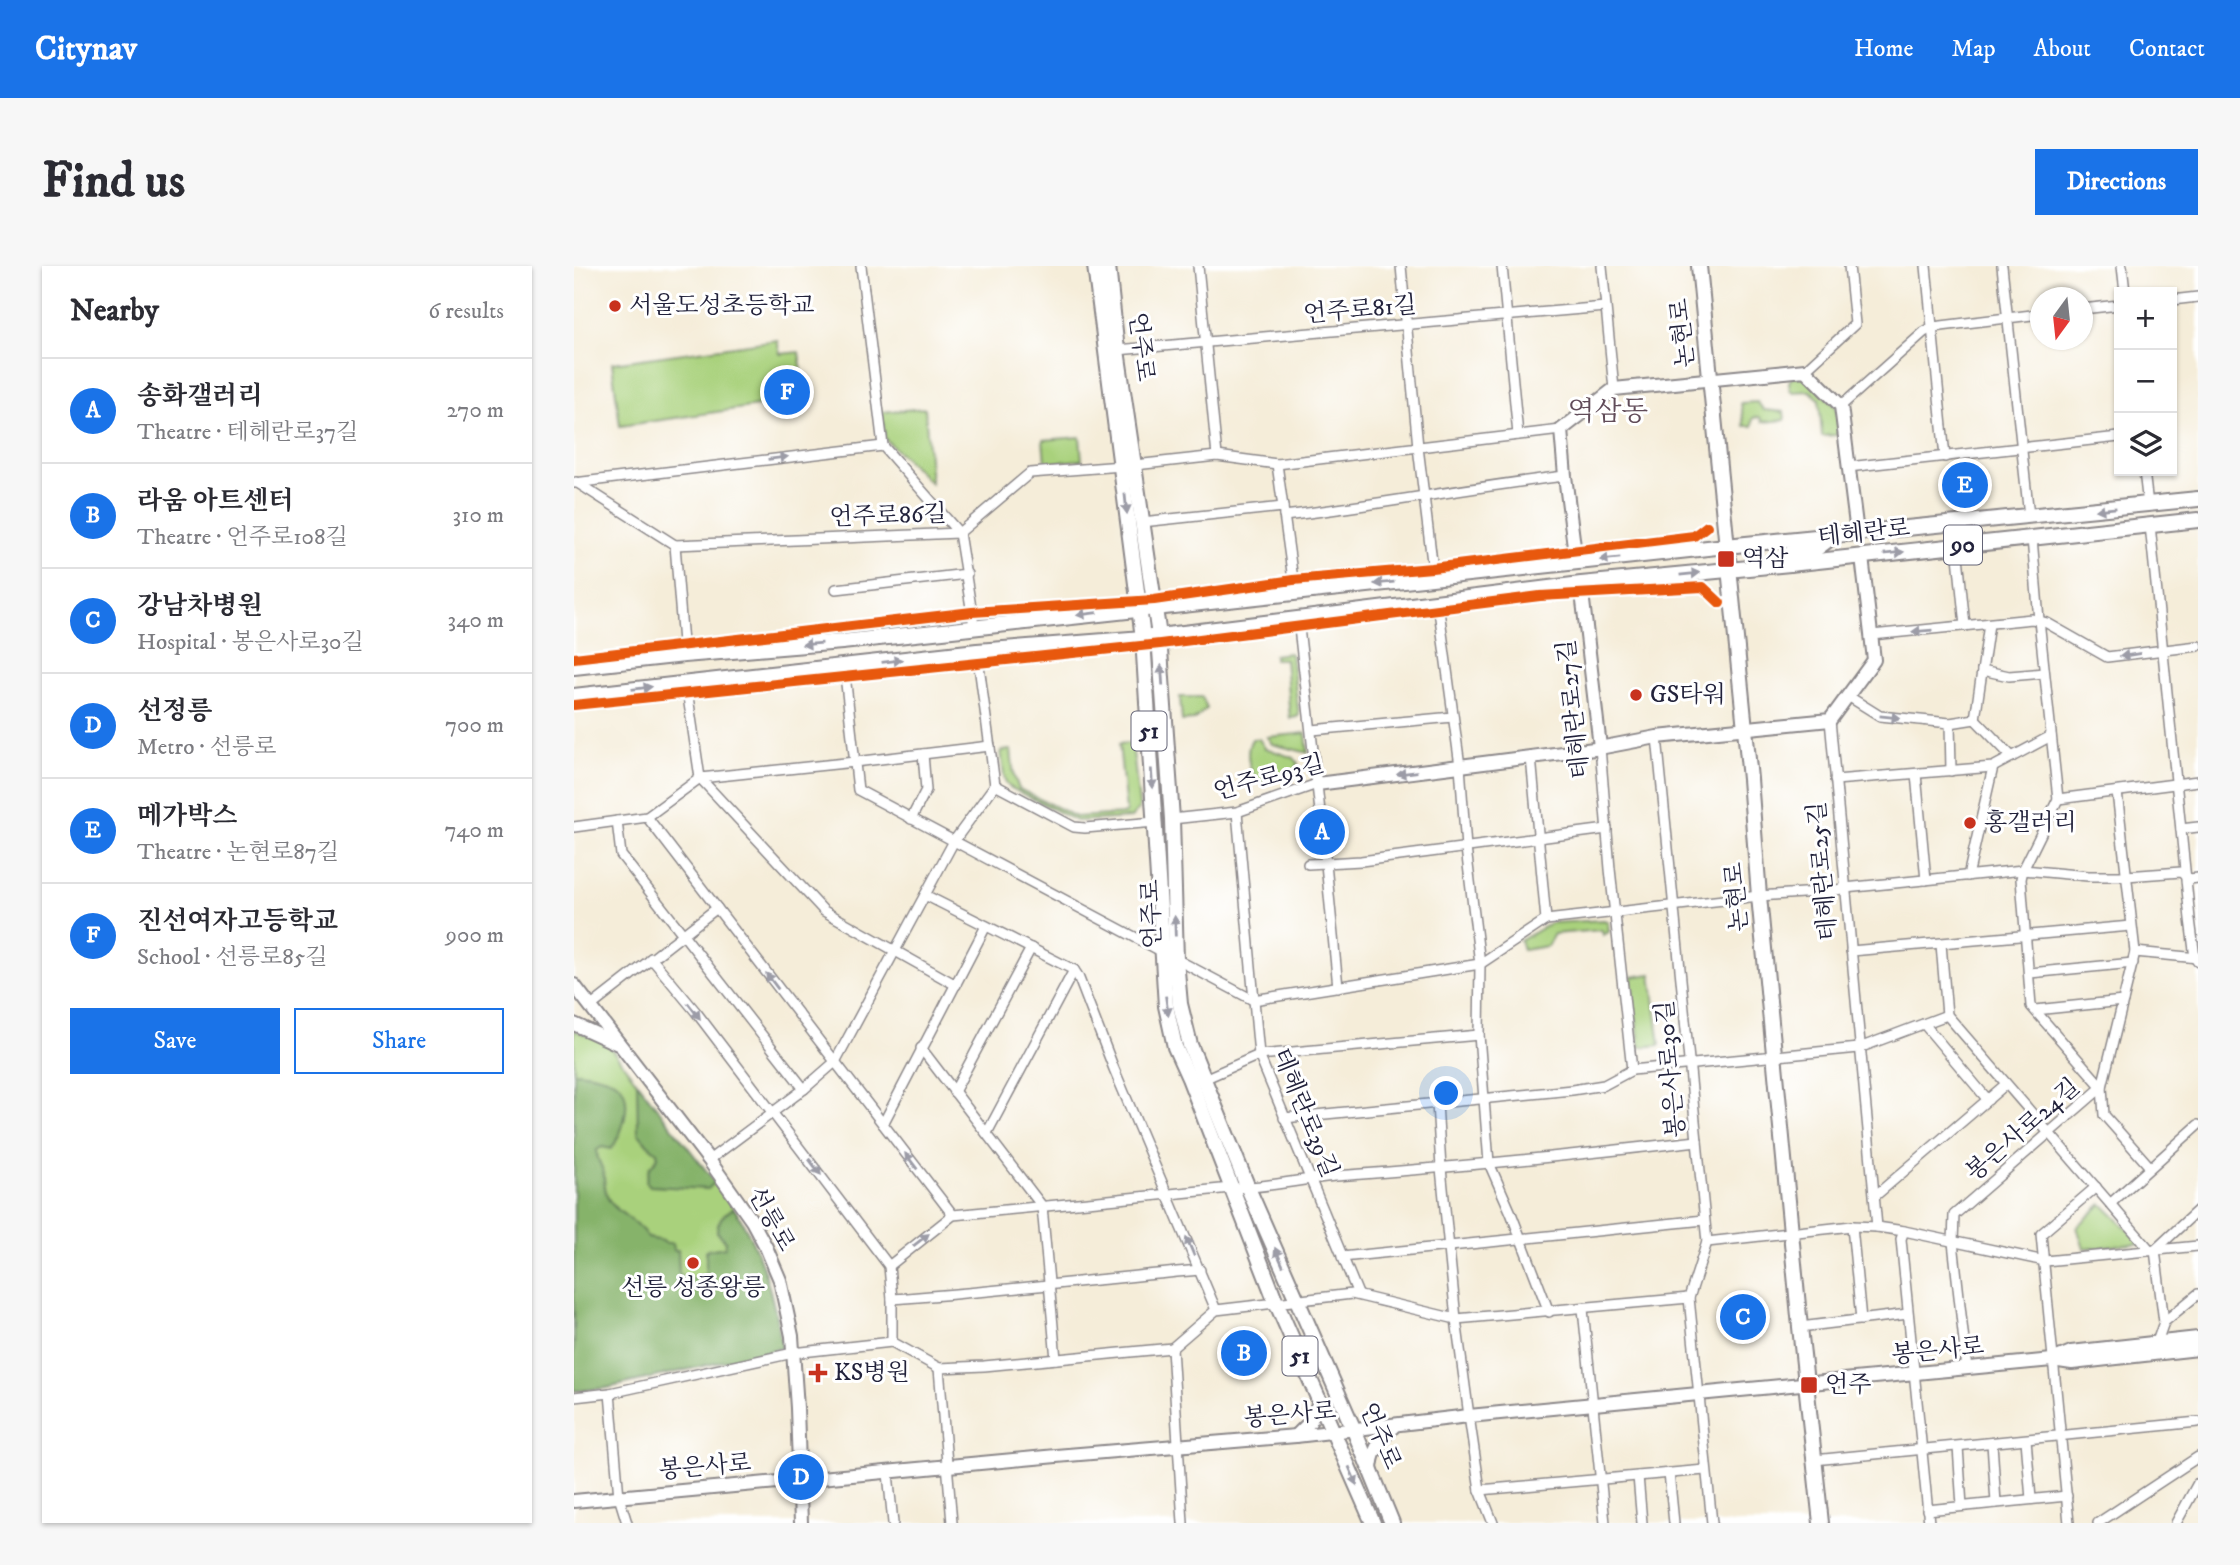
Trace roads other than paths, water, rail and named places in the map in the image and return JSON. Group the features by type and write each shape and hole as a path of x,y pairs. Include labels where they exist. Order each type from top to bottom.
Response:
{"main road":[{"name":"언주로","path":"1095,266 1128,465 1142,522 1159,636 1172,819 1180,1004 1190,1045 1248,1188 1392,1523"},
{"name":"언주로","path":"1108,266 1128,465 1138,609 1143,638 1166,1006 1175,1047 1276,1302 1374,1523"},
{"name":"논현로","path":"1699,266 1821,1523"},
{"path":"1576,562 1564,476 1561,430 1614,389 1805,370 1841,405 1857,533"},
{"name":"테헤란로","path":"574,667 842,642 1657,553 2198,499"},
{"name":"테헤란로","path":"574,696 977,651 1143,638 1581,584 2198,520"},
{"path":"1790,564 1791,553 1816,549 1833,536"},
{"path":"1614,581 1619,576 1664,567 1667,560 1657,553"},
{"path":"1830,720 1874,660 1862,556"},
{"name":"테헤란로27길","path":"1581,584 1600,747"},
{"name":"언주로93길","path":"1317,784 1531,757 1657,737 1830,720"},
{"name":"선릉로","path":"574,985 746,1212 766,1247 780,1280 793,1353 801,1523"},
{"path":"574,1024 621,1045"},
{"name":"봉은사로","path":"2052,1360 2071,1352 2198,1338"},
{"name":"봉은사로","path":"574,1501 1296,1436 1469,1416 2052,1360 2072,1363 2198,1349"},
{"path":"1296,1436 1310,1422 1320,1400"},
{"path":"1371,1473 1376,1448 1395,1425"}],"street":[{"path":"861,266 883,446 959,533 974,626"},
{"path":"1198,266 1217,456"},
{"path":"1401,266 1418,447 1434,578"},
{"path":"1502,266 1518,435"},
{"path":"1602,266 1614,389"},
{"path":"1805,370 1855,324 1849,266"},
{"path":"1926,266 1945,457"},
{"path":"2001,266 2029,516"},
{"path":"2123,266 2125,287"},
{"path":"2177,299 2198,297"},
{"path":"2093,308 2114,306"},
{"name":"언주로81길","path":"1117,350 1605,307"},
{"path":"1841,405 1933,327 2030,315"},
{"name":"언주로86길","path":"675,545 959,533 1030,473 1217,456 1277,464 1561,430"},
{"path":"1848,467 2114,439"},
{"path":"575,483 883,446"},
{"path":"1277,464 1295,594"},
{"path":"1142,522 1360,507 1564,476"},
{"path":"2145,476 2148,505"},
{"path":"575,483 675,545 684,655"},
{"path":"2135,952 2197,959 2185,875 2150,526"},
{"path":"2032,538 2058,799 2021,879 2031,1006 2102,1087 2104,1115 2150,1167"},
{"path":"1957,546 1965,626"},
{"path":"836,589 967,574"},
{"path":"1438,603 1460,766 1466,848 1480,964 1479,1035 1489,1163 1549,1312"},
{"path":"1298,619 1338,987"},
{"path":"1872,635 2039,620 2107,657 2198,646"},
{"path":"1975,719 1989,624"},
{"path":"709,1160 804,1089 835,1062 954,841 995,785 977,651"},
{"path":"844,666 858,790 1253,1000 1480,964 1546,920 2023,870 2088,876 2181,872 2189,879 2198,878"},
{"path":"1982,670 2009,676 2045,673"},
{"path":"686,683 700,778 824,911 956,985"},
{"path":"1848,696 1880,716 1950,723 1975,719"},
{"path":"1312,730 1453,717"},
{"path":"1975,719 2012,757"},
{"name":"테헤란로25길","path":"1830,720 1877,1227"},
{"path":"1950,723 1951,771"},
{"path":"1835,780 1993,767 2051,736"},
{"name":"봉은사로30길","path":"1657,737 1707,1241 1689,1298 1712,1523"},
{"path":"574,827 647,817 700,778 990,746"},
{"name":"테헤란로27길","path":"1600,747 1632,1070"},
{"path":"911,819 926,790 923,754"},
{"path":"1531,757 1546,920"},
{"path":"1968,876 1993,767"},
{"path":"1916,774 1926,880"},
{"path":"2058,799 2198,782"},
{"name":"언주로93길","path":"1172,819 1237,813 1317,784"},
{"path":"995,785 1074,827 1155,822"},
{"name":"봉은사로24길","path":"1967,1369 1953,1242 1954,1215 2102,1087 2135,952 2117,792"},
{"name":"테헤란로39길","path":"1237,813 1259,1055 1358,1294"},
{"path":"647,817 953,1215"},
{"path":"617,821 621,855 804,1089"},
{"path":"2180,828 2198,827"},
{"path":"1308,863 1361,862 1607,829"},
{"path":"925,895 1074,970 1216,1310"},
{"path":"590,1007 717,908"},
{"path":"883,1124 986,926"},
{"path":"1851,951 2131,926"},
{"path":"1941,944 1947,1015 2153,1250 2164,1322 2157,1342"},
{"path":"954,1092 1031,948"},
{"path":"650,958 773,1113 889,1266 892,1342"},
{"path":"2030,973 2133,963"},
{"path":"987,1133 1074,970"},
{"path":"2035,1010 2123,1001"},
{"path":"1284,1118 1604,1085 1632,1070 1859,1048 1947,1015"},
{"path":"1924,1024 1988,1100"},
{"path":"1204,1079 1259,1055 1479,1035"},
{"path":"922,1048 1042,1206 1056,1359"},
{"path":"1875,1196 2006,1084"},
{"path":"1437,1103 1456,1319 1480,1490 1493,1523"},
{"path":"2111,1203 2198,1125"},
{"path":"889,1266 953,1215 1248,1188 1310,1178 1441,1168 1697,1141"},
{"path":"2069,1523 2045,1261 2040,1234 2096,1187"},
{"path":"2153,1250 2198,1210"},
{"path":"1342,1256 1704,1220"},
{"path":"1853,1226 1861,1320"},
{"path":"1707,1241 1853,1226 1877,1227 2045,1261 2198,1246"},
{"path":"1904,1231 1901,1239 1929,1523"},
{"path":"892,1299 979,1293 1050,1283 1200,1270"},
{"path":"574,1396 610,1393 793,1353 892,1342 939,1368 1172,1348 1216,1310 1358,1294 1456,1319 1689,1298"},
{"path":"2164,1322 2198,1294"},
{"path":"1583,1309 1605,1523"},
{"path":"1800,1327 1908,1314"},
{"path":"1172,1348 1183,1523"},
{"path":"939,1368 952,1523"},
{"path":"610,1393 619,1497 627,1523"},
{"path":"1814,1461 2198,1422"},
{"path":"2026,1440 2031,1499"},
{"path":"1992,1443 1996,1503"},
{"path":"1958,1447 1962,1506"},
{"path":"2098,1523 2198,1457"},
{"path":"1480,1490 1705,1469"},
{"path":"888,1472 892,1523"},
{"path":"1669,1473 1674,1523"},
{"path":"1638,1476 1642,1523"},
{"path":"2176,1523 2194,1498 2198,1483"},
{"path":"1927,1510 2067,1496"}],"place":[{"name":"서울도성초등학교","path":"615,306"},
{"name":"진선여자고등학교","path":"787,392"},
{"name":"메가박스","path":"1965,485"},
{"name":"역삼","path":"1726,559"},
{"name":"GS타워","path":"1636,695"},
{"name":"홍갤러리","path":"1970,823"},
{"name":"송화갤러리","path":"1322,832"},
{"name":"선릉 성종왕릉","path":"693,1263"},
{"name":"강남차병원","path":"1743,1317"},
{"name":"라움 아트센터","path":"1244,1353"},
{"name":"KS병원","path":"818,1373"},
{"name":"언주","path":"1809,1385"},
{"name":"선정릉","path":"801,1477"}],"district":[{"name":"역삼동","path":"1608,411"}]}
